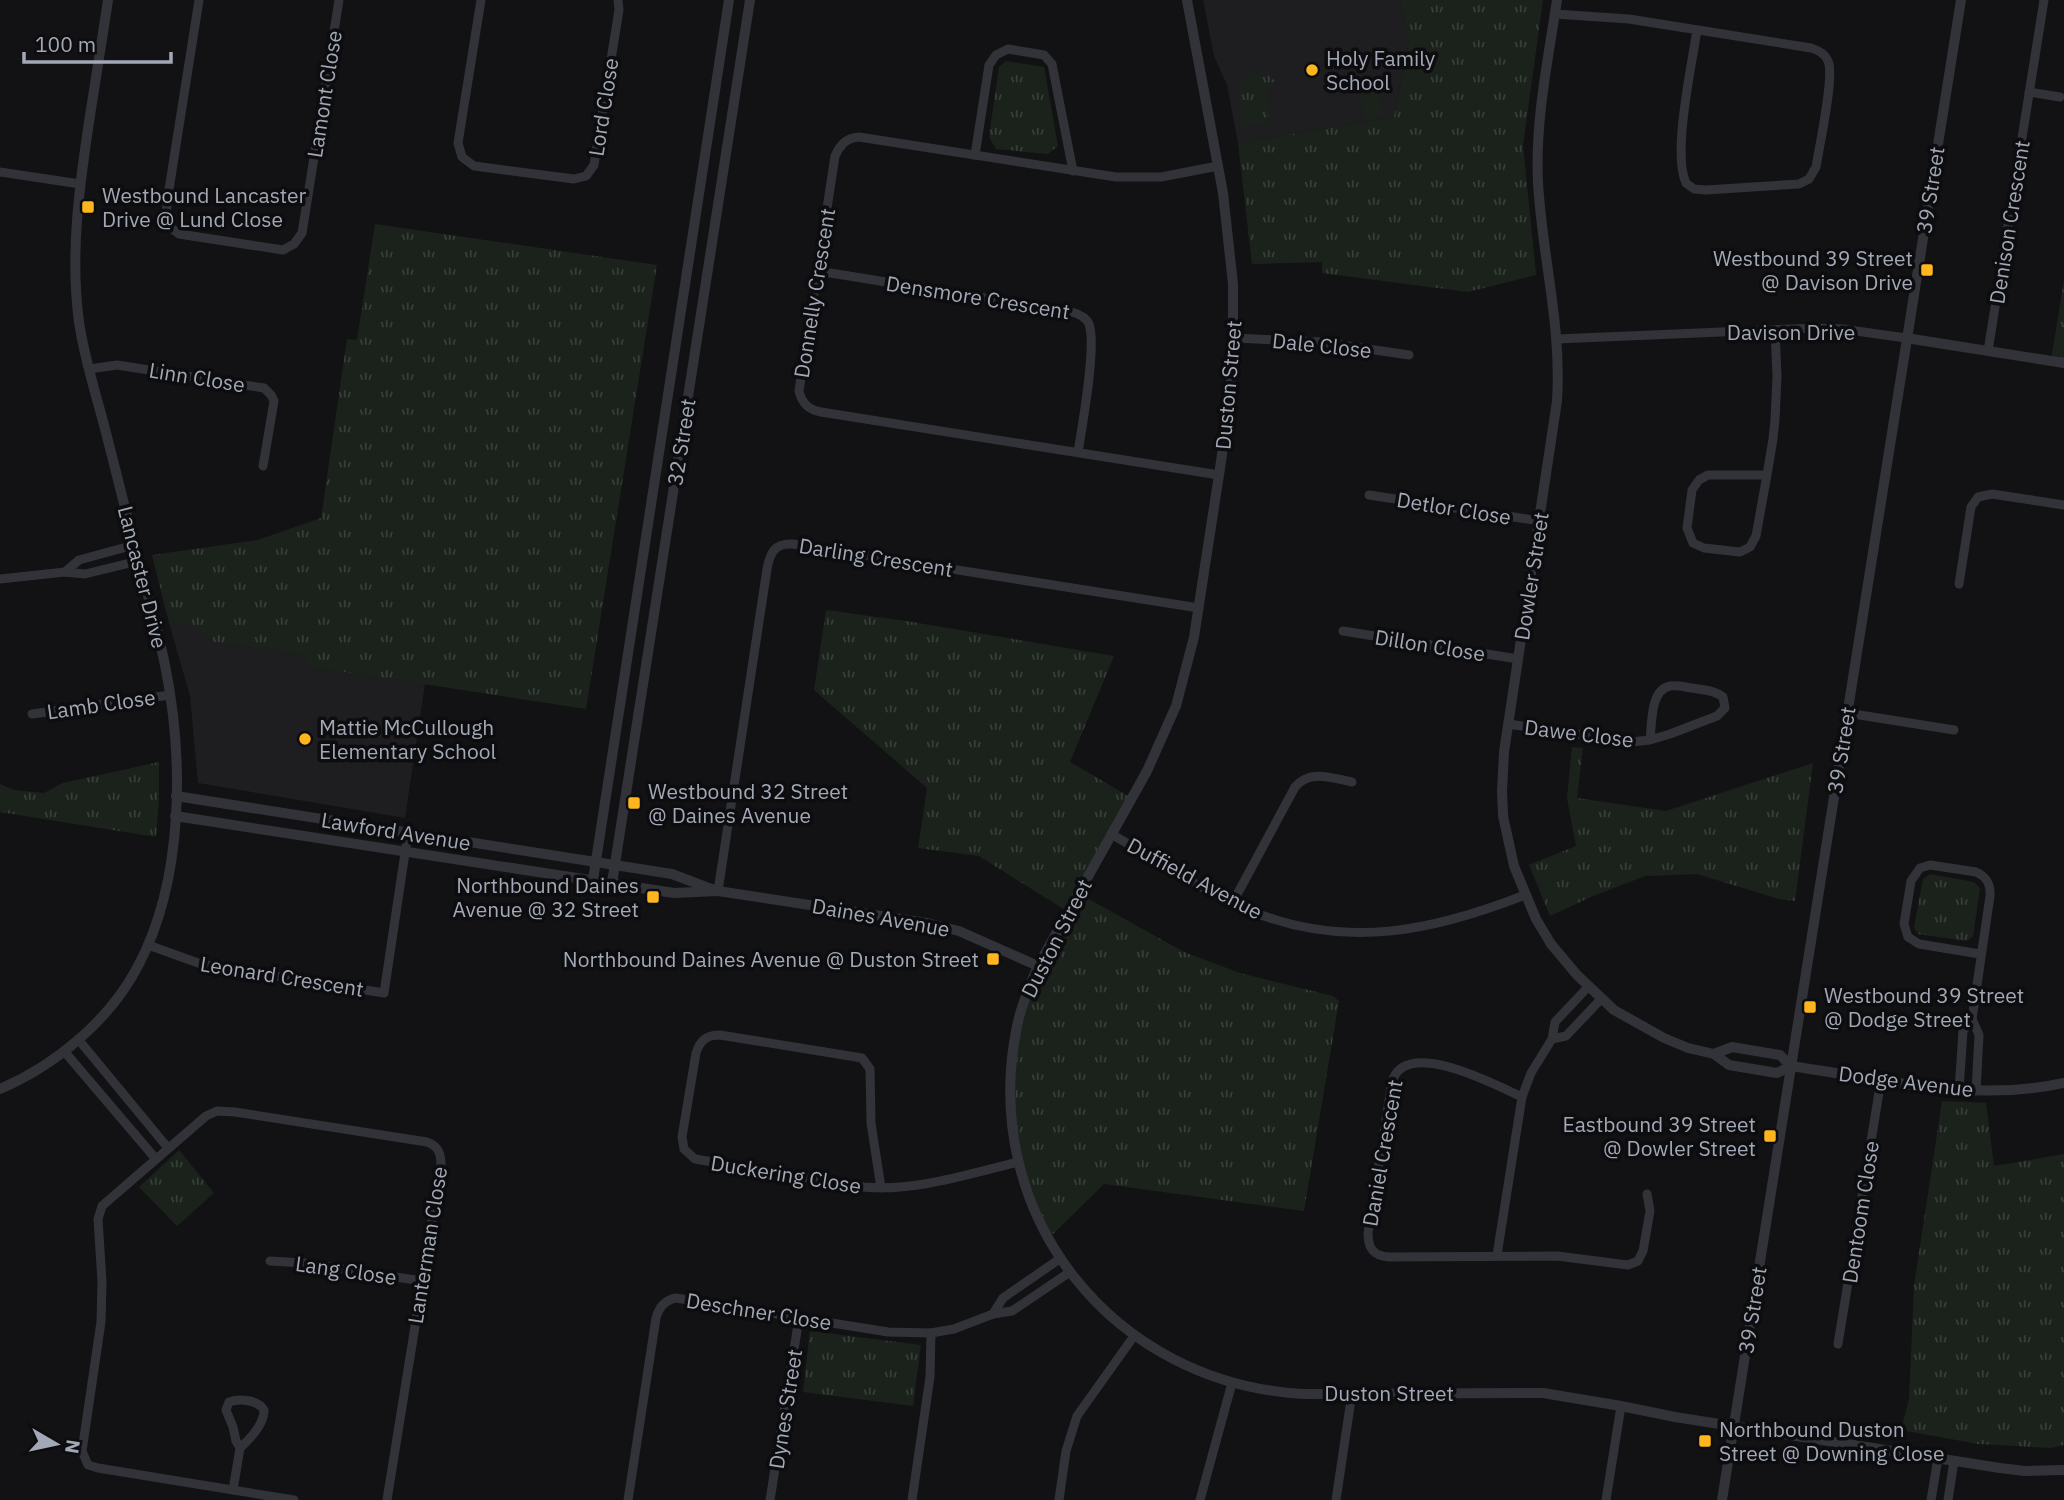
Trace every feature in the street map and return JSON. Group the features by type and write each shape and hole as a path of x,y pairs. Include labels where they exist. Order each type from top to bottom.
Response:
{"street":[{"name":"Lancaster Drive","path":"0,1089 13,1084 78,1040 122,992 148,945 166,887 175,816 176,760 165,665 89,369 79,321 76,288 76,223 80,184 108,0"},
{"name":"Lamont Close","path":"199,0 166,220 179,234 283,250 294,244 302,233 339,0"},
{"name":"Lord Close","path":"481,0 458,143 462,157 474,166 574,179 586,176 594,165 619,10 618,0"},
{"name":"32 Street","path":"593,880 729,0"},
{"name":"32 Street","path":"612,883 750,0"},
{"name":"Duston Street","path":"1187,0 1231,250 1234,338 1230,397 1199,608 1186,669 1169,723 1147,771 1038,966 1028,988 1017,1026 1010,1077 1011,1119 1019,1163 1031,1201 1049,1238 1070,1272 1101,1307 1134,1336 1187,1366 1232,1383 1277,1392 1543,1394 1954,1461 2025,1471 2064,1471"},
{"name":"Dowler Street","path":"1557,0 1540,115 1537,164 1539,202 1557,339 1556,416 1508,724 1502,776 1503,816 1511,854 1536,919 1551,944 1601,999 1626,1018 1664,1038 1688,1048 1714,1054 1729,1065 1777,1073 1791,1066 1780,1055 1732,1047 1714,1054"},
{"name":"39 Street","path":"1722,1500 1961,0"},
{"name":"Denison Crescent","path":"1988,351 2044,0"},
{"path":"1555,14 1629,19 1811,48 1825,56 1830,67 1830,78 1816,167 1809,179 1793,185 1706,190 1695,189 1686,183 1681,166 1682,127 1697,30"},
{"path":"975,155 989,65 1001,51 1013,49 1044,55 1052,64 1073,171"},
{"path":"2029,92 2060,97"},
{"name":"Donnelly Crescent","path":"1218,166 1146,178 1116,177 859,137 846,140 835,156 799,385 802,400 808,407 821,412 1219,475"},
{"path":"0,172 80,184"},
{"name":"Densmore Crescent","path":"818,271 1072,312 1084,317 1090,327 1091,341 1078,452"},
{"name":"Davison Drive","path":"1557,339 1829,328 2064,363"},
{"path":"1767,475 1708,475 1699,480 1692,490 1687,528 1693,543 1704,548 1735,552 1747,550 1756,536 1767,475 1776,404 1775,330"},
{"name":"Dale Close","path":"1234,338 1321,342 1409,355"},
{"name":"Linn Close","path":"89,369 117,365 264,388 274,401 263,466"},
{"path":"1959,584 1971,507 1978,497 1988,494 2064,505"},
{"name":"Detlor Close","path":"1369,495 1540,522"},
{"name":"Darling Crescent","path":"718,891 767,569 771,552 775,548 793,544 1199,608"},
{"path":"65,572 79,560 134,545"},
{"path":"0,579 65,572 85,574 138,561"},
{"name":"Dillon Close","path":"1343,631 1518,660"},
{"name":"Dawe Close","path":"1508,724 1623,742 1650,740 1717,716 1725,708 1723,697 1716,693 1674,685 1663,689 1656,701 1650,740"},
{"name":"Lamb Close","path":"32,714 170,695"},
{"path":"1847,713 1954,730"},
{"path":"1233,902 1300,781 1306,777 1319,776 1352,782"},
{"name":"Lawford Avenue","path":"176,796 615,865"},
{"name":"Lawford Avenue","path":"175,816 593,880"},
{"name":"Leonard Crescent","path":"148,945 212,966 383,993 408,833"},
{"name":"Duffield Avenue","path":"1111,834 1233,902 1268,917 1301,926 1348,932 1417,929 1446,923 1525,895"},
{"name":"Daines Avenue","path":"615,865 679,876 718,891"},
{"path":"1959,1090 1963,1031 1972,1019 1990,896 1989,883 1976,872 1930,865 1920,868 1911,881 1904,925 1908,937 1919,944 1980,954"},
{"name":"Daines Avenue","path":"593,880 674,893 718,891 942,926 1038,966"},
{"path":"1588,987 1555,1022 1552,1039 1531,1073 1522,1097 1497,1255 1557,1256 1623,1266 1633,1263 1641,1256 1645,1245 1650,1211 1647,1194"},
{"path":"1552,1039 1566,1036 1601,999"},
{"path":"1972,1019 1979,1034 1976,1091"},
{"name":"Duckering Close","path":"881,1188 871,1122 870,1069 865,1061 858,1056 720,1035 709,1035 701,1042 696,1053 682,1137 684,1149 690,1157 701,1161 881,1188 913,1185 1019,1163"},
{"path":"78,1040 168,1148"},
{"path":"64,1051 155,1158"},
{"name":"Daniel Crescent","path":"1497,1255 1389,1257 1378,1255 1371,1249 1368,1233 1391,1089 1397,1070 1410,1063 1448,1066 1522,1097"},
{"name":"Dodge Avenue","path":"1791,1066 1959,1090 2027,1089 2064,1083"},
{"name":"Dentoom Close","path":"1838,1344 1881,1080"},
{"name":"Lanterman Close","path":"294,1500 93,1467 85,1461 82,1451 101,1322 99,1212 106,1200 206,1116 222,1111 427,1142 433,1144 440,1153 441,1165 387,1500"},
{"name":"Deschner Close","path":"993,1314 1003,1298 1061,1258"},
{"name":"Lang Close","path":"270,1261 422,1281"},
{"name":"Deschner Close","path":"628,1500 656,1318 662,1305 677,1298 888,1332 931,1333 969,1325 993,1314 1012,1311 1070,1272"},
{"name":"Dynes Street","path":"770,1500 799,1318"},
{"path":"912,1500 930,1377 931,1333"},
{"path":"1059,1500 1066,1451 1077,1416 1134,1336"},
{"path":"1200,1500 1232,1383"},
{"path":"1336,1500 1352,1393"},
{"path":"233,1490 240,1448 226,1410 229,1402 233,1400 258,1403 264,1410 262,1421 240,1448"},
{"path":"1606,1500 1621,1406"},
{"path":"1931,1500 1938,1458"},
{"path":"1948,1500 1954,1461"}],"shaded area":[{"name":"Holy Family School","path":"1203,0 1400,0 1409,39 1394,117 1238,143 1227,85 1214,56"},
{"name":"Mattie McCullough Elementary School","path":"180,621 203,630 214,642 308,656 307,666 425,684 405,818 198,783 190,696 169,623"}],"green space":[{"path":"1400,0 1543,0 1523,145 1536,275 1468,292 1322,273 1322,262 1252,264 1238,143 1394,117 1409,40"},
{"path":"1006,61 1044,67 1058,146 1048,154 996,149 989,137 999,67"},
{"path":"1257,67 1275,81 1266,94 1269,123 1243,126 1238,90"},
{"path":"1375,84 1384,116 1366,121 1358,88"},
{"path":"375,224 657,265 586,709 306,666 307,656 214,642 194,626 169,623 152,555 258,540 321,518 347,339 357,340"},
{"path":"2064,280 2064,363 2051,361"},
{"path":"826,610 1114,656 1070,762 1132,798 1078,893 1184,952 1240,973 1333,996 1339,1001 1304,1211 1104,1184 1049,1238 1014,1141 1017,1026 1067,911 979,856 918,848 927,788 814,690"},
{"path":"1572,747 1583,748 1577,798 1666,811 1813,763 1795,901 1779,899 1697,874 1645,876 1550,916 1529,865 1576,846 1567,798"},
{"path":"159,762 156,837 0,812 0,784 14,790 44,793 63,783"},
{"path":"1930,874 1974,882 1980,889 1973,936 1967,941 1918,934 1914,927 1923,879"},
{"path":"1942,1101 1986,1103 1994,1166 2064,1154 2064,1445 2050,1448 1978,1444 1901,1430 1909,1399 1914,1286"},
{"path":"179,1150 214,1193 177,1226 139,1187"},
{"path":"810,1331 921,1345 913,1406 803,1392"}],"place":[{"name":"Holy Family School","path":"1312,70"},
{"name":"Westbound Lancaster Drive @ Lund Close","path":"88,207"},
{"name":"Westbound 39 Street @ Davison Drive","path":"1927,270"},
{"name":"Mattie McCullough Elementary School","path":"305,739"},
{"name":"Westbound 32 Street @ Daines Avenue","path":"634,803"},
{"name":"Northbound Daines Avenue @ 32 Street","path":"653,897"},
{"name":"Northbound Daines Avenue @ Duston Street","path":"993,959"},
{"name":"Westbound 39 Street @ Dodge Street","path":"1810,1007"},
{"name":"Eastbound 39 Street @ Dowler Street","path":"1770,1136"},
{"name":"Northbound Duston Street @ Downing Close","path":"1705,1441"}]}
